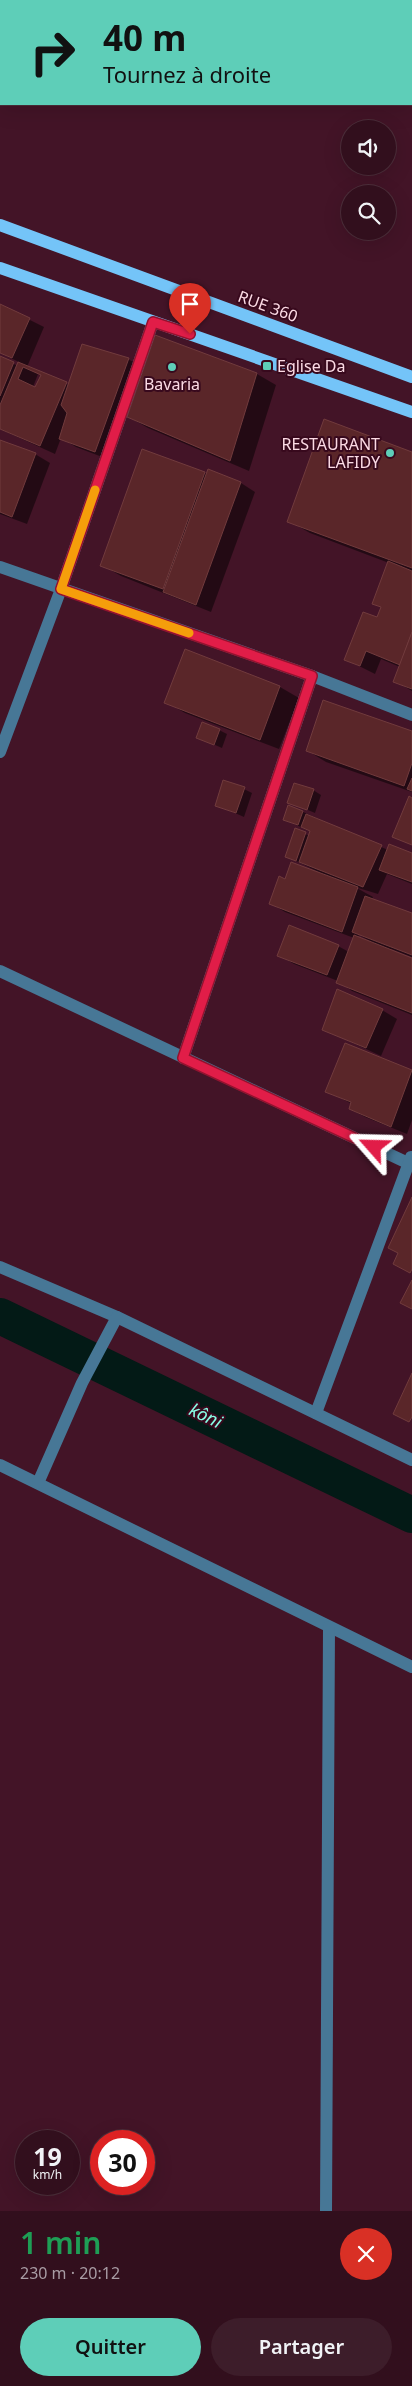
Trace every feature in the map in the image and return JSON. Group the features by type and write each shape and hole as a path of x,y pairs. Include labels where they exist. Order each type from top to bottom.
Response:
{"main road":[{"name":"RUE 360","path":"0,225 412,377"},
{"path":"0,268 412,412"}],"street":[{"path":"0,752 61,589 153,322"},
{"path":"0,567 312,676 412,715"},
{"path":"183,1058 312,676"},
{"path":"0,971 183,1058 411,1161 316,1412"},
{"path":"0,1267 117,1317 412,1460"},
{"path":"38,1483 82,1383 117,1317"},
{"path":"0,1465 412,1667"},
{"path":"326,2211 330,1627"}],"building":[{"path":"0,304 30,318 12,358 0,353"},
{"path":"155,335 257,373 230,461 127,417"},
{"path":"82,344 129,358 95,452 59,439 67,413 61,405"},
{"path":"0,356 14,362 0,396"},
{"path":"18,362 67,382 40,446 0,429 0,405","holes":["23,367 41,375 35,387 18,379"]},
{"path":"324,419 412,452 412,568 287,522"},
{"path":"0,440 36,453 12,517 0,512"},
{"path":"142,449 205,472 163,589 100,566"},
{"path":"208,469 241,482 196,605 163,592"},
{"path":"388,561 412,571 412,632 400,665 366,651 360,666 344,660 363,612 377,617 381,607 372,604"},
{"path":"412,632 412,689 393,682"},
{"path":"185,649 280,686 260,740 164,703"},
{"path":"323,700 412,731 412,763 404,786 306,751"},
{"path":"202,722 220,729 214,745 196,738"},
{"path":"412,778 412,791 407,789"},
{"path":"223,780 245,787 236,813 215,806"},
{"path":"294,783 314,789 307,810 287,803"},
{"path":"409,796 412,798 412,845 392,837"},
{"path":"288,805 303,811 298,825 283,820"},
{"path":"306,814 382,845 363,887 299,862 310,831 301,827"},
{"path":"295,828 306,832 296,861 285,857"},
{"path":"389,844 412,853 412,882 379,870"},
{"path":"291,862 358,887 342,932 269,904 279,876 285,879"},
{"path":"365,896 412,913 412,955 352,932"},
{"path":"289,925 339,945 327,975 277,956"},
{"path":"354,935 412,958 412,1013 336,983"},
{"path":"337,989 383,1009 366,1048 322,1030"},
{"path":"345,1043 412,1070 391,1127 349,1109 351,1102 325,1092"},
{"path":"412,1197 412,1269 410,1273 393,1264 398,1253 388,1248"},
{"path":"412,1280 412,1309 400,1303"},
{"path":"412,1373 412,1417 409,1422 393,1414"}],"waterway":[{"name":"kôni","path":"0,1316 412,1515"}],"slow traffic":[{"path":"95,490 61,589 189,633"}],"place":[{"name":"Eglise Da","path":"267,366"},
{"name":"Bavaria","path":"172,367"},
{"name":"RESTAURANT LAFIDY","path":"390,453"}],"route":[{"path":"190,334 153,322 61,589 312,676 183,1058 374,1147"}]}
